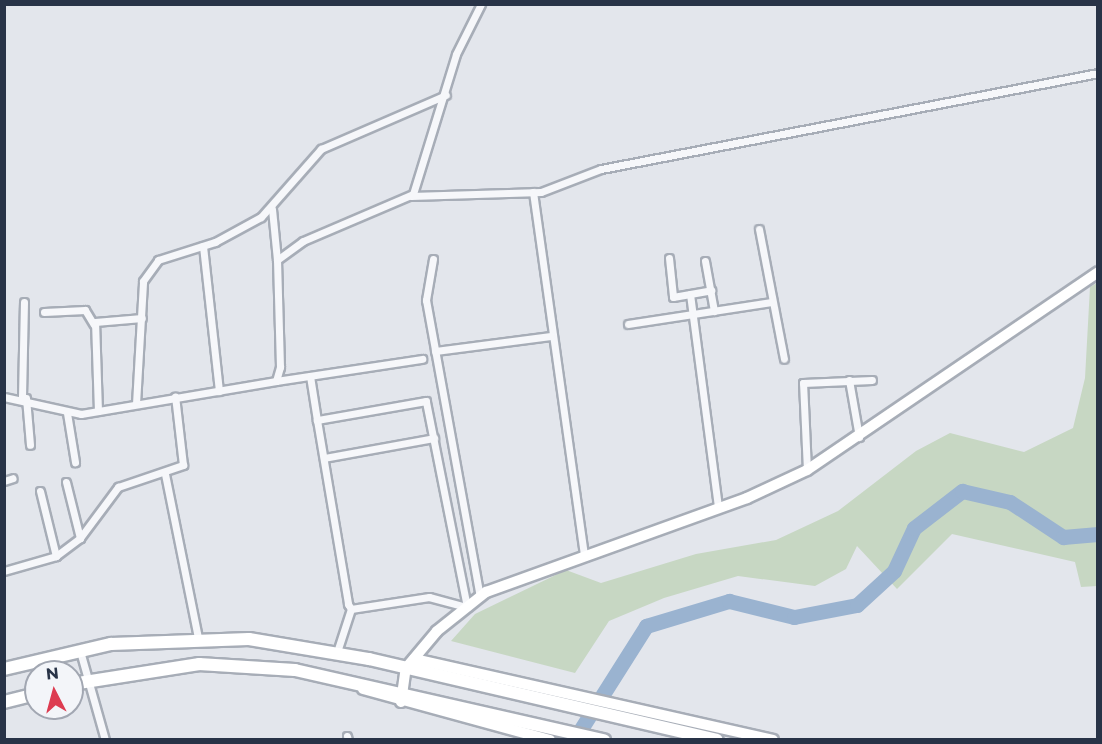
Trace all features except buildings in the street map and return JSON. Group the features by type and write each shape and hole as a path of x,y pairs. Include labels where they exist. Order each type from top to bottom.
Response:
{"highway":[{"path":"4,669 79,648 198,637 337,652 410,663 616,711 717,740"},
{"path":"86,680 199,664 330,675 402,697 534,729 603,739"},
{"path":"4,702 24,697"}],"street":[{"path":"414,192 446,95 456,54 482,4"},
{"path":"277,260 303,241 414,192 532,192 601,169 1098,73"},
{"path":"136,404 143,281 158,260 203,246 272,208 321,149 446,95"},
{"path":"532,192 584,556"},
{"path":"272,208 277,260 280,368 276,381"},
{"path":"759,229 771,302 784,359"},
{"path":"203,246 219,391"},
{"path":"669,258 673,297 711,290"},
{"path":"433,259 426,300 480,596"},
{"path":"705,261 714,311"},
{"path":"402,697 410,663 480,596 718,508 807,470 859,438 1098,272"},
{"path":"690,294 718,508"},
{"path":"24,302 24,398 30,445"},
{"path":"628,324 771,302"},
{"path":"44,312 85,310 94,325 98,411"},
{"path":"94,325 99,319 142,318"},
{"path":"435,351 551,336"},
{"path":"4,397 24,398 67,413 98,411 175,396 422,358"},
{"path":"310,376 351,609 337,652"},
{"path":"849,380 859,438"},
{"path":"807,470 803,383 872,380"},
{"path":"4,571 56,556 80,538 118,488 176,471 184,459 175,396"},
{"path":"318,420 426,401 466,607"},
{"path":"67,413 75,462"},
{"path":"324,458 434,438"},
{"path":"165,474 198,637"},
{"path":"4,481 13,478"},
{"path":"66,482 80,538"},
{"path":"40,490 56,556"},
{"path":"351,609 429,597 466,607"},
{"path":"79,648 86,680 105,740"},
{"path":"616,711 773,740"},
{"path":"534,729 550,740"}],"green space":[{"path":"1097,283 1097,586 1081,587 1075,562 952,534 897,589 857,546 846,569 815,586 738,576 664,598 609,621 575,673 451,641 475,614 566,570 601,583 696,554 776,540 838,511 916,451 950,433 1024,452 1073,428 1085,378 1090,287"}],"waterway":[{"path":"574,740 646,626 729,601 794,617 857,605 894,571 914,528 962,491 1010,502 1063,537 1098,534"}]}
